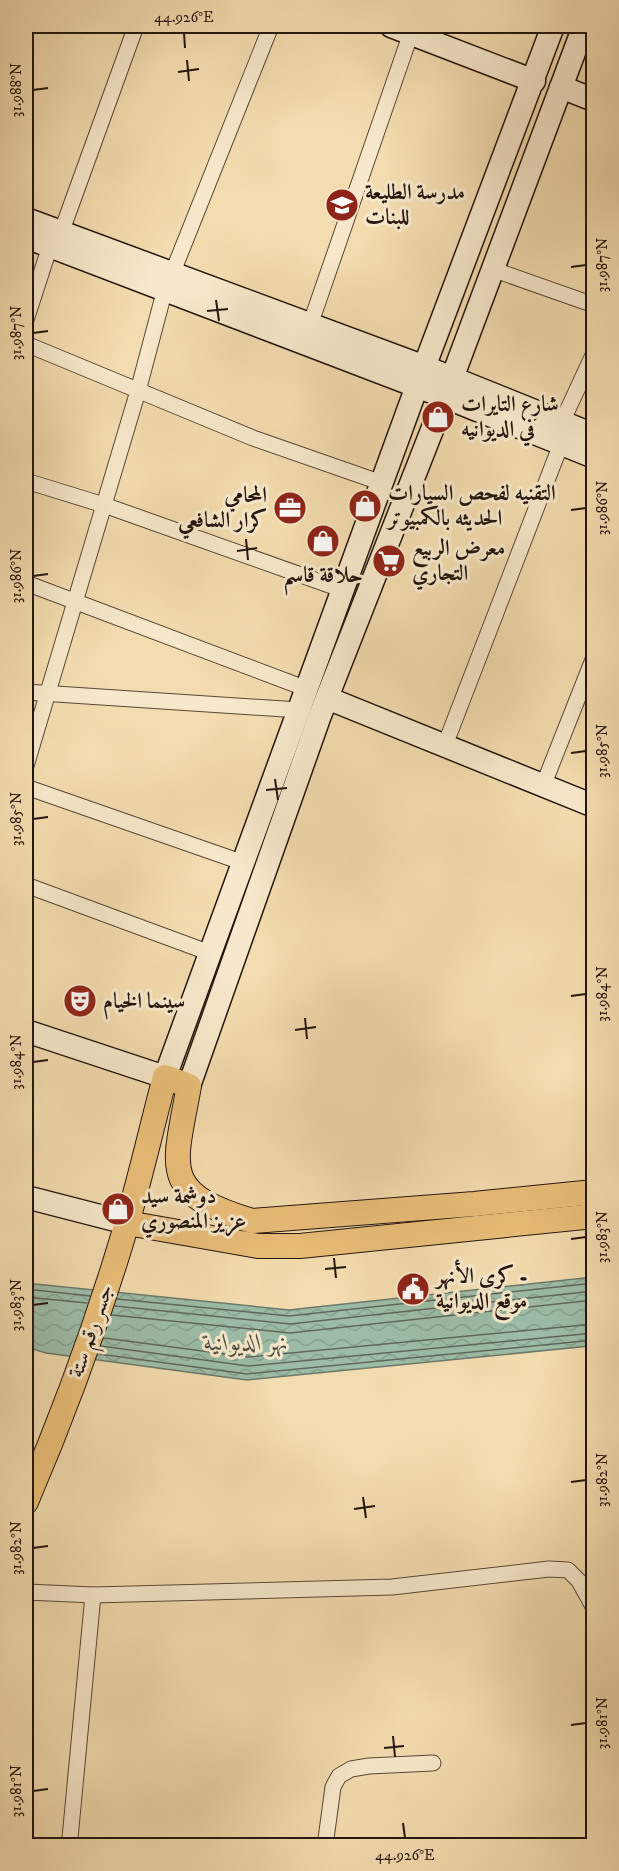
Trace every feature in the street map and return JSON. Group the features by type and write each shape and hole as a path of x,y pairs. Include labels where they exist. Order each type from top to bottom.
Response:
{"main road":[{"path":"165,1077 421,376 553,26"},
{"path":"584,26 448,387 327,698 263,873 189,1086 177,1149 180,1178 190,1192 203,1202 223,1212 252,1221 474,1204 594,1192"},
{"path":"401,29 534,81"},
{"path":"561,87 594,100"},
{"path":"26,219 56,240 421,376 561,433 594,457"},
{"path":"26,237 56,240"},
{"path":"169,282 310,325 421,376"},
{"path":"561,433 594,435"},
{"path":"327,698 594,806"},
{"path":"26,1031 189,1086"},
{"name":"جسر رقم ستة","path":"44,1458 68,1398 114,1263 165,1077"},
{"path":"26,1197 127,1222 258,1246 332,1244 594,1216"},
{"path":"474,1204 476,1229"},
{"path":"26,1502 44,1458"},
{"path":"26,1523 44,1458"}],"street":[{"path":"26,321 136,26"},
{"path":"26,766 169,282 271,26"},
{"path":"310,325 401,29"},
{"path":"492,269 594,305"},
{"path":"26,344 253,438 382,483"},
{"path":"445,745 561,433 594,353"},
{"path":"26,481 104,505 343,590"},
{"path":"26,583 303,700"},
{"path":"543,786 594,657"},
{"path":"26,692 303,700"},
{"path":"26,786 244,863"},
{"path":"26,885 210,952"},
{"path":"26,1592 93,1594 392,1587 549,1569 568,1570 579,1581 594,1608"},
{"path":"68,1845 93,1594"},
{"path":"325,1845 333,1788 339,1776 351,1769 369,1766 433,1763"}],"water":[{"name":"نهر الديوانية","path":"593,1277 593,1346 247,1380 46,1353 26,1347 26,1283 289,1310"}],"place":[{"name":"مدرسة الطليعة للبنات","path":"342,205"},
{"name":"شارع التايرات في الديوانيه","path":"438,417"},
{"name":"التقنيه لفحص السيارات الحديثه بالكمبيوتر","path":"365,506"},
{"name":"المحامي كرار الشافعي","path":"290,508"},
{"name":"حلاقة قاسم","path":"323,541"},
{"name":"معرض الربيع التجاري","path":"389,561"},
{"name":"سينما الخيام","path":"80,1001"},
{"name":"دوشمة سيد عزيز المنصوري","path":"118,1209"},
{"name":"كري الأنهر - موقع الديوانية","path":"413,1289"}]}
